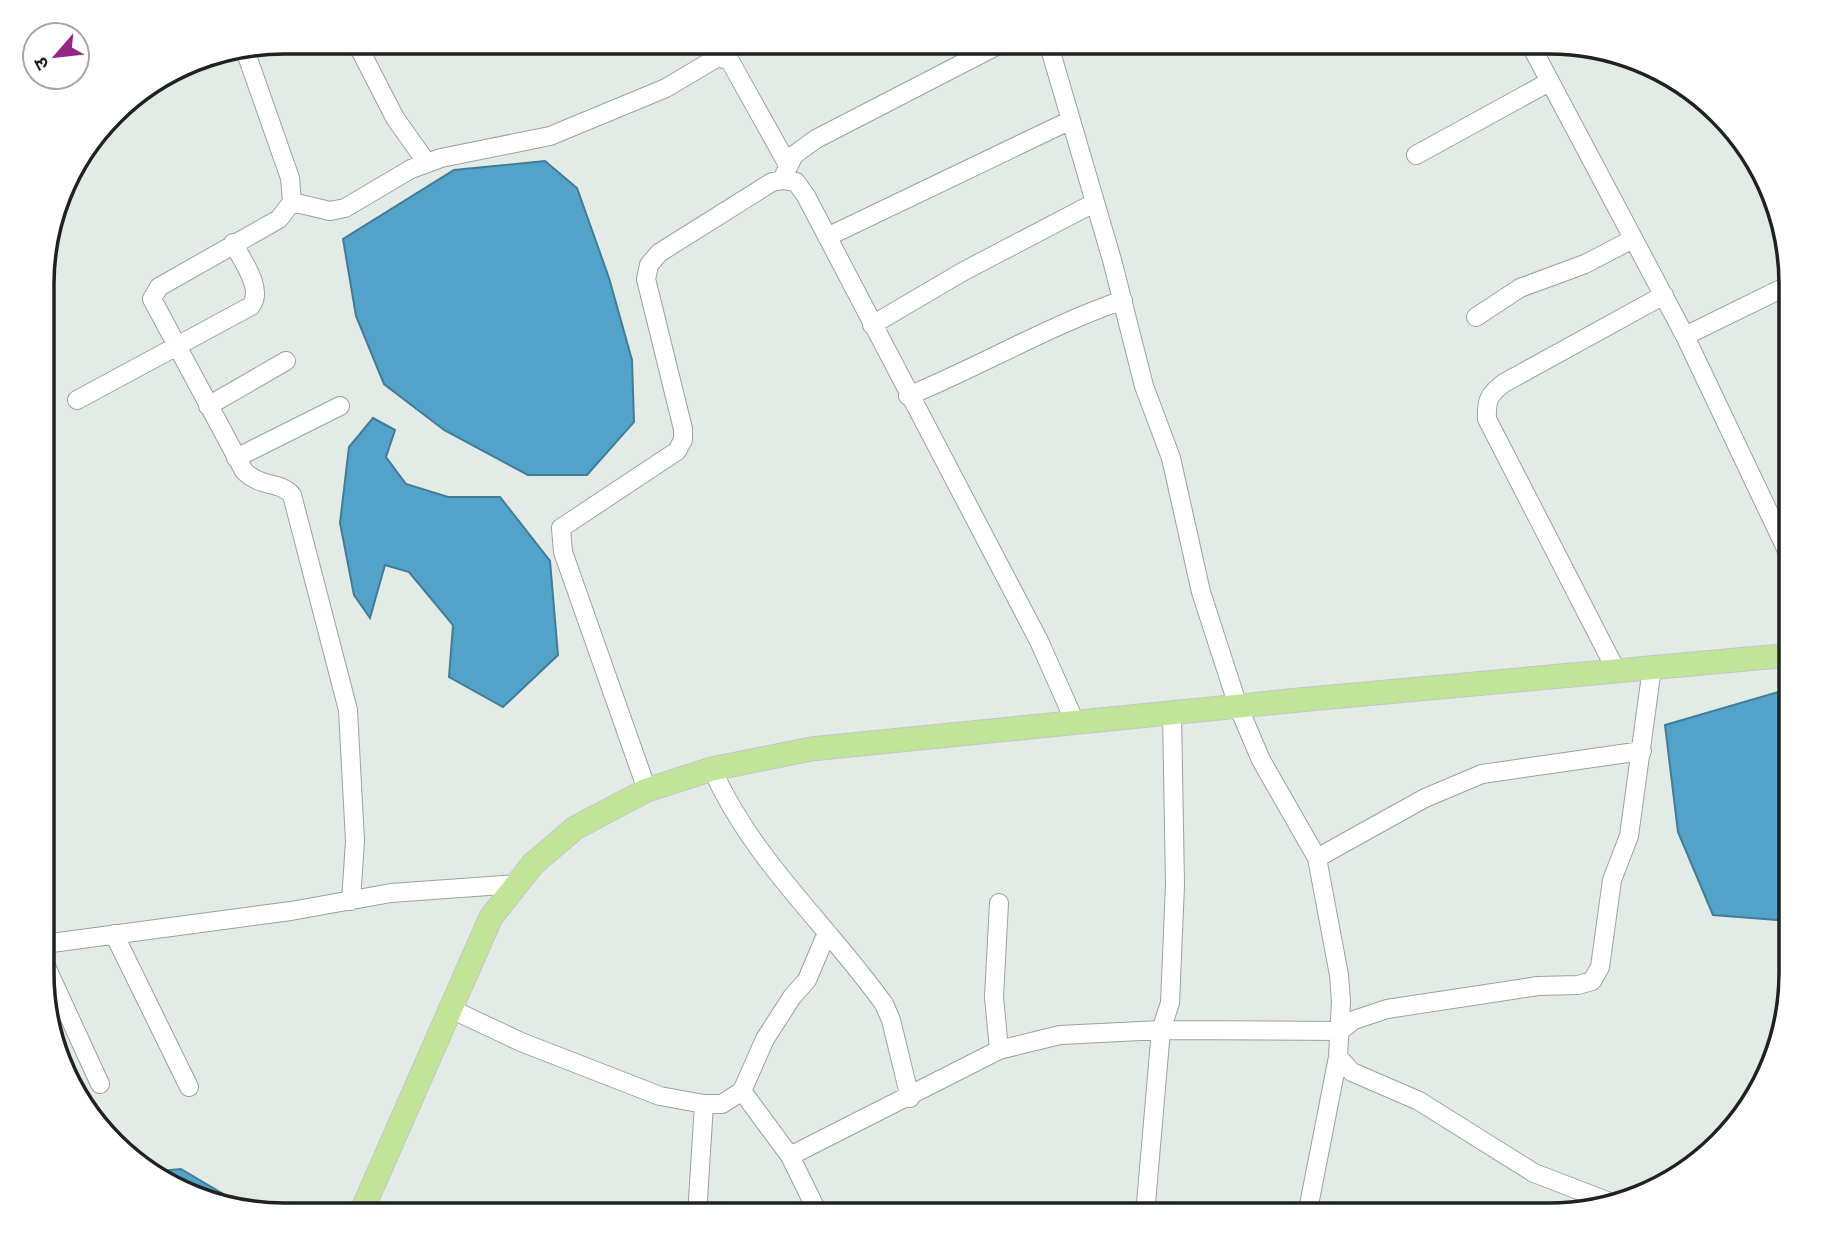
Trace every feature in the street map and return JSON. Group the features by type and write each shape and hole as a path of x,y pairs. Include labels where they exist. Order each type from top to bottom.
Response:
{"main road":[{"path":"365,1202 491,917 533,864 575,828 647,790 712,769 811,749 1172,712 1778,656"}],"street":[{"path":"362,54 395,118 427,163"},
{"path":"292,202 330,211 345,208 427,163 550,136 666,88 720,54"},
{"path":"726,54 786,172 796,183 827,237 1032,629 1075,722"},
{"path":"647,790 559,538 561,528 677,451 683,440 683,429 646,279 649,265 659,253 786,172 794,155 816,139 980,55"},
{"path":"1052,55 1123,300 1144,386 1171,458 1201,592 1238,706 1266,771 1317,858 1339,975 1340,1031 1338,1057 1309,1203"},
{"path":"1535,55 1685,336 1778,534"},
{"path":"248,57 290,178 292,202 279,219 233,243 154,292 155,306 236,458 251,478 287,489 292,495 348,710 355,841 351,901"},
{"path":"1416,155 1549,82"},
{"path":"827,237 1071,120"},
{"path":"872,325 975,265 1094,203"},
{"path":"1476,317 1520,288 1585,264 1633,239"},
{"path":"77,400 251,306 256,300 256,288 233,243"},
{"path":"1685,336 1778,290"},
{"path":"1616,670 1487,419 1487,401 1492,392 1504,383 1664,295"},
{"path":"908,396 1073,318 1123,300"},
{"path":"208,406 286,361"},
{"path":"236,458 340,406"},
{"path":"790,1156 844,1126 910,1098 999,1050 1060,1035 1161,1030 1340,1031 1354,1020 1387,1009 1538,986 1578,985 1592,981 1600,967 1612,880 1629,836 1652,668"},
{"path":"1146,1203 1161,1030 1170,1003 1175,885 1172,712"},
{"path":"1317,858 1425,798 1482,774 1642,751"},
{"path":"712,769 730,809 758,852 795,893 884,1004 891,1020 910,1098"},
{"path":"55,942 391,893 517,884"},
{"path":"999,903 994,976 999,1050"},
{"path":"114,934 189,1087"},
{"path":"452,1009 521,1042 660,1096 704,1104 722,1104 742,1091 765,1039 792,997 807,981 826,935"},
{"path":"55,986 100,1084"},
{"path":"1338,1057 1352,1072 1419,1101 1534,1173 1597,1197"},
{"path":"742,1091 790,1156 813,1202"},
{"path":"698,1202 704,1104"}],"water":[{"path":"545,161 577,188 609,278 632,360 634,422 587,475 528,475 444,430 384,384 356,316 343,239 454,170"},
{"path":"373,418 395,430 386,457 406,484 448,497 500,497 550,561 558,655 503,707 449,677 453,625 409,572 385,565 370,618 354,595 340,523 349,447"},
{"path":"1778,692 1778,920 1713,915 1678,832 1665,725"},
{"path":"181,1169 226,1195 196,1185 167,1170"}]}
